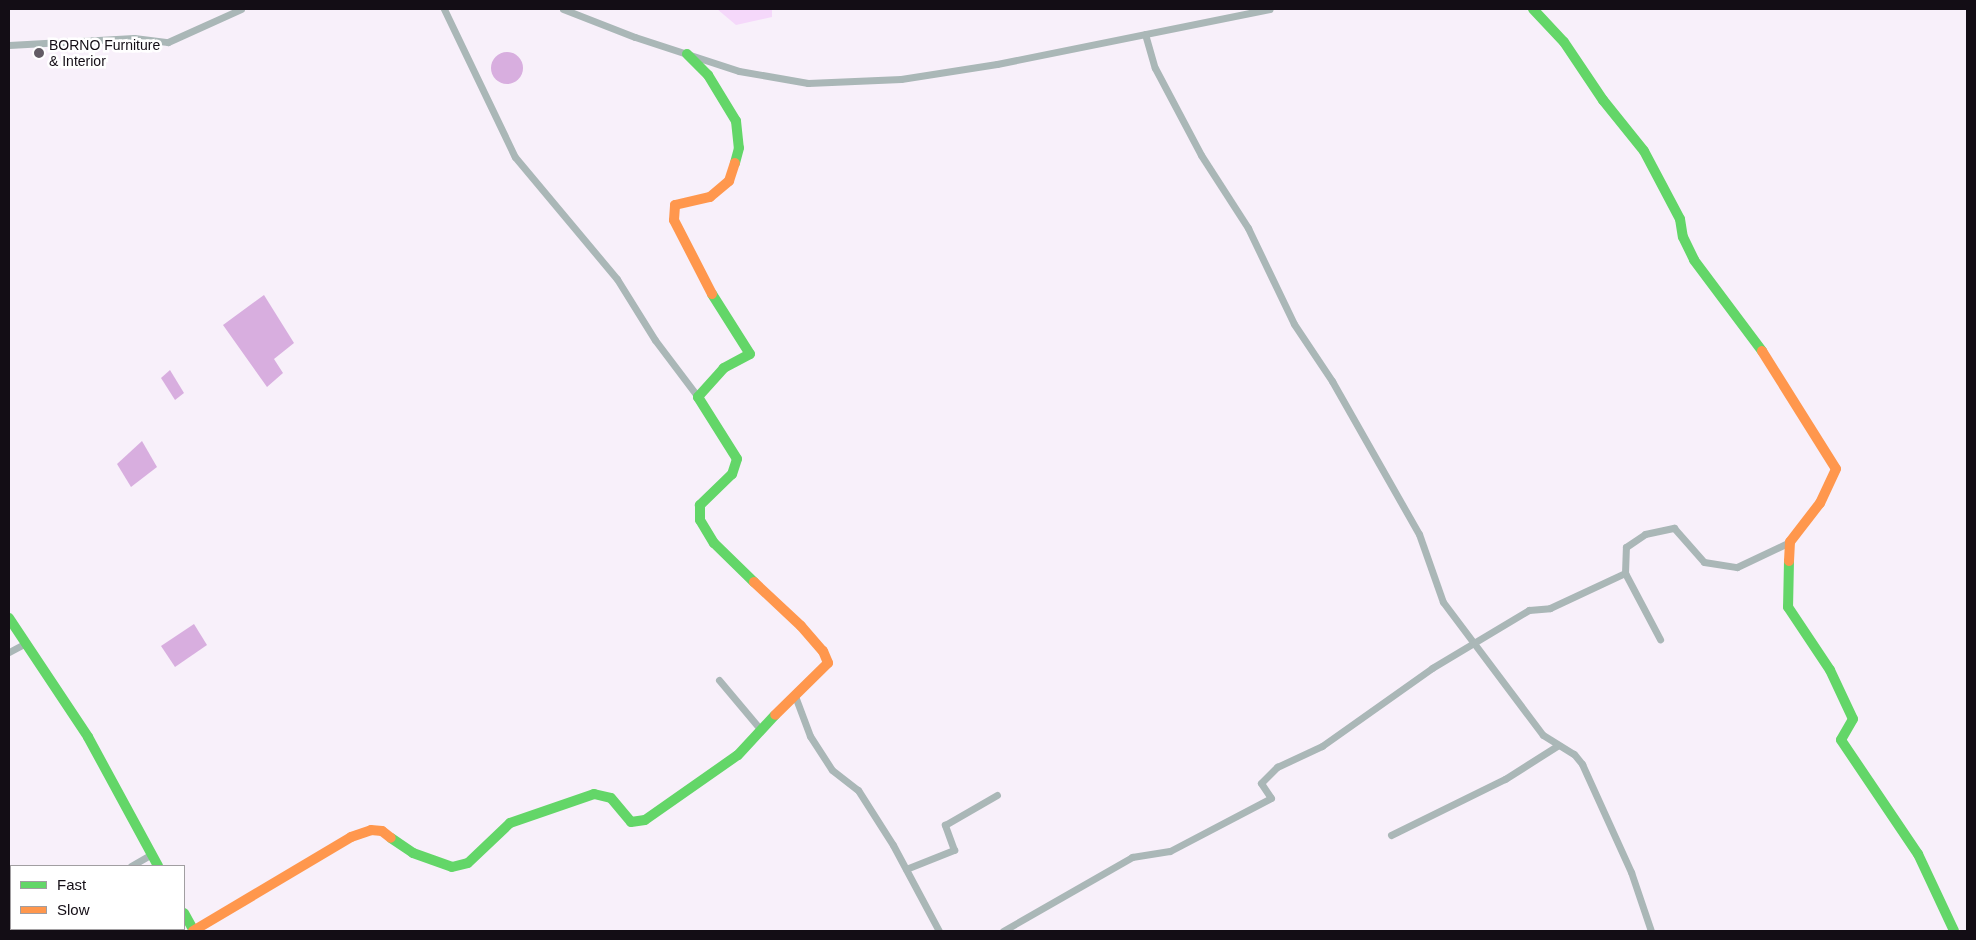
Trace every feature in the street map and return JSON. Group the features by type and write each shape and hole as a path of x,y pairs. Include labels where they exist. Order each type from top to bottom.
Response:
{"street":[{"path":"9,45 134,38 168,42 240,9"},
{"path":"185,915 193,931 266,885 350,837 371,830 382,831 413,853 452,867 468,863 510,823 594,794 611,798 631,822 645,820 738,755 795,696 819,675 828,663 823,651 801,626 714,543 700,520 700,505 732,474 738,459 698,397 655,340 617,279 515,158 444,9"},
{"path":"563,9 739,71 808,83 901,78 997,64 1270,9"},
{"path":"1533,9 1564,42 1603,100 1644,151 1680,219 1683,237 1694,260 1756,341 1836,469 1820,503 1790,542 1737,567 1704,562 1674,528 1645,534 1626,547 1625,573 1660,639"},
{"path":"1145,34 1155,68 1201,155 1248,228 1294,324 1332,381 1419,534 1443,602 1543,735 1557,746 1574,754 1582,764 1631,872 1651,931"},
{"path":"687,54 708,75 736,121 739,148 729,181 710,197 675,205 674,220 706,285 750,354 724,368 698,397"},
{"path":"1790,542 1788,607 1830,670 1852,712 1853,719 1841,740 1918,854 1954,931"},
{"path":"1003,931 1054,899 1132,858 1170,851 1270,798 1261,783 1277,767 1322,746 1472,642 1529,610 1550,608 1625,573"},
{"path":"9,618 24,644 88,737 158,865"},
{"path":"9,652 24,644"},
{"path":"719,680 761,730"},
{"path":"795,696 810,736 832,770 858,790 906,869 939,931"},
{"path":"1391,835 1506,779 1557,746"},
{"path":"906,869 954,850 945,824 997,795"},
{"path":"133,865 152,854"}],"shaded area":[{"path":"717,9 772,9 772,17 736,25"},
{"path":"507,52 513,53 518,57 522,62 522,74 518,79 513,83 507,84 501,83 496,79 492,74 491,68 492,62 496,57 501,53"},
{"path":"264,295 294,343 274,359 283,373 267,387 223,325"},
{"path":"170,370 184,393 175,400 161,378"},
{"path":"142,441 157,467 131,487 117,464"},
{"path":"194,624 207,645 175,667 161,646"}],"traffic: fast":[{"path":"1533,9 1564,42 1603,100 1644,151 1680,219 1683,237 1694,260 1762,351"},
{"path":"687,54 708,75 736,121 739,148 735,163"},
{"path":"712,294 750,354 724,368 698,397 737,459 732,474 700,505 700,520 714,543 754,582"},
{"path":"1789,561 1788,607 1830,670 1853,719 1841,740 1918,854 1954,931"},
{"path":"9,618 88,737 157,865"},
{"path":"391,838 413,853 452,867 468,863 510,823 594,794 611,798 631,822 645,820 738,755 775,715"},
{"path":"185,915 194,931"}],"traffic: slow":[{"path":"712,294 674,220 675,205 710,197 729,181 735,163"},
{"path":"1762,351 1836,469 1820,503 1790,542 1789,561"},
{"path":"754,582 801,626 823,651 828,663 775,715"},
{"path":"193,931 351,837 371,830 382,831 391,838"}],"place":[{"name":"BORNO Furniture & Interior","path":"39,53"}]}
